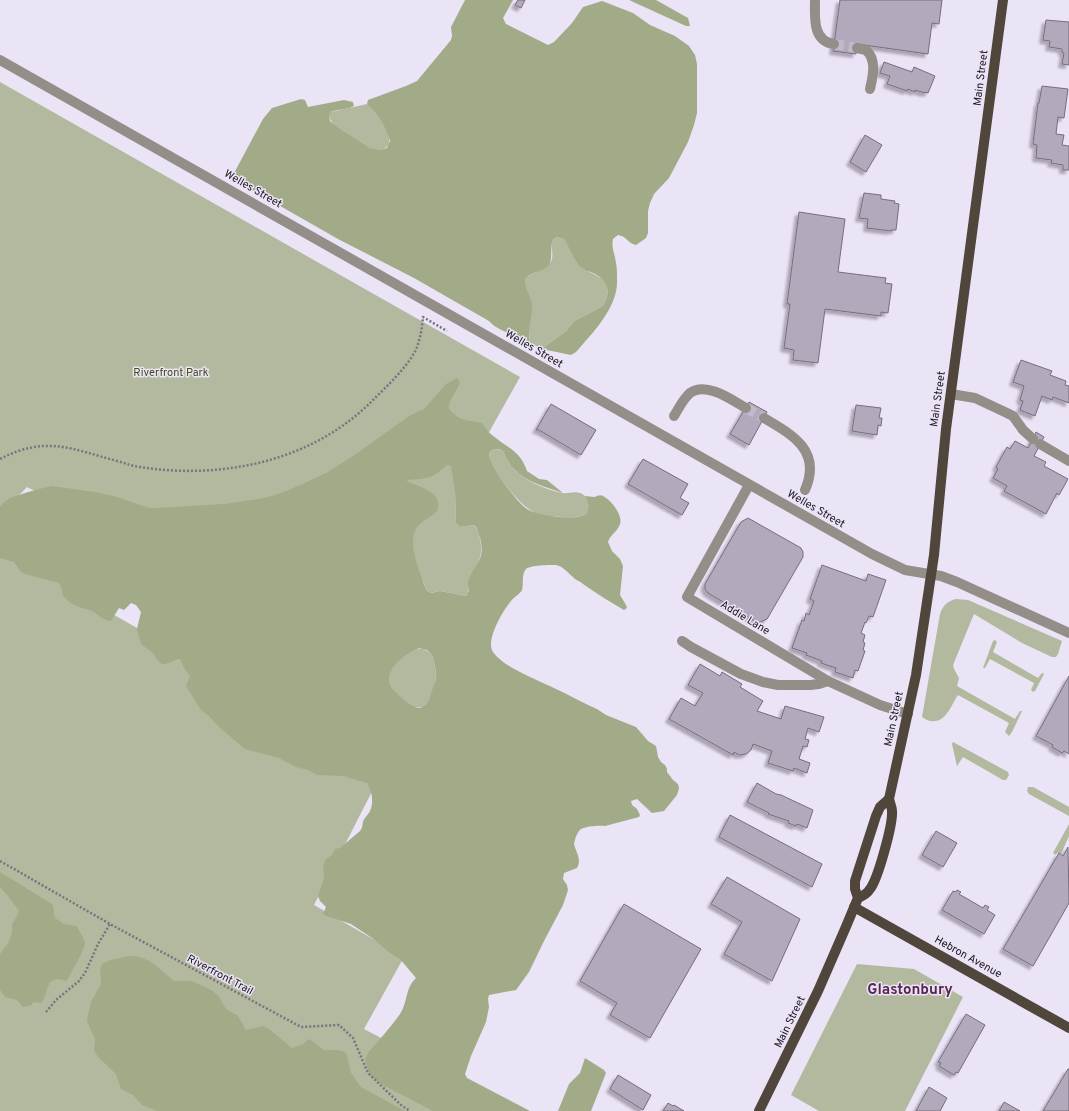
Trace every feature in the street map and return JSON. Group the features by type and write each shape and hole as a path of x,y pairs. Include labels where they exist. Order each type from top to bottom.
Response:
{"main road":[{"name":"Main Street","path":"759,1111 818,991 856,903 872,888 881,863 892,816 889,799 916,675 931,574 946,429 1004,0"},
{"name":"Main Street","path":"856,903 856,875 878,811 880,807 889,799"},
{"name":"Hebron Avenue","path":"856,903 1069,1028"}],"street":[{"path":"815,0 815,21 819,35 826,42 834,44"},
{"path":"856,48 866,50 872,58 873,65 870,89"},
{"name":"Welles Street","path":"0,60 857,546 904,570 931,574 957,582 1069,633"},
{"path":"674,416 685,398 693,391 698,390 713,391 746,408"},
{"path":"951,394 975,398 1007,412 1013,416 1029,436 1069,461"},
{"path":"764,418 795,438 807,455 810,462 809,477 805,490"},
{"name":"Addie Lane","path":"749,485 687,597 828,681 880,705 908,714"},
{"path":"682,641 741,674 763,682 778,685 810,685 828,681"}],"path":[{"path":"0,459 8,455 36,447 55,445 139,467 189,472 230,469 261,463 305,448 338,429 363,410 392,381 411,358 418,345 422,317 447,331"},
{"name":"Riverfront Trail","path":"0,861 110,924 301,1027 339,1025 353,1038 368,1073 401,1105 410,1111"},
{"path":"46,1012 56,1000 71,989 85,973 98,944 110,924"}],"green space":[{"path":"465,0 513,0 503,18 506,24 548,45 554,42 572,23 583,7 602,1 633,13 650,25 675,36 689,46 695,55 697,64 697,113 688,142 669,178 654,194 650,203 648,211 648,233 646,238 636,245 618,235 613,239 617,274 617,289 614,299 604,318 576,352 571,355 542,349 566,331 574,321 603,306 608,290 605,282 601,278 580,266 564,239 558,237 554,238 552,241 551,261 547,268 531,275 525,280 532,304 529,330 531,345 493,325 489,321 414,278 338,239 233,179 233,175 263,119 272,108 301,99 305,100 308,107 344,100 353,102 354,106 331,112 329,116 330,121 370,148 379,150 387,148 390,141 386,130 375,112 367,104 368,100 417,81 451,40 451,27"},
{"path":"629,0 656,0 688,18 690,26 686,26"},
{"name":"Riverfront Park","path":"0,82 520,377 455,493 456,523 460,527 474,525 478,531 481,543 481,555 468,584 468,594 466,596 440,591 430,593 427,591 423,581 416,649 423,649 432,655 436,676 432,693 428,702 423,707 414,707 408,704 384,768 314,905 404,957 364,1029 520,1111 0,1111 0,550 348,748 181,568 27,487 0,515"},
{"path":"367,104 383,123 388,134 389,145 382,149 375,150 370,148 346,134 335,126 329,116 331,112"},
{"path":"559,237 564,239 581,267 606,281 608,294 603,306 574,321 566,331 542,349 530,343 529,331 532,305 525,285 525,280 532,274 544,269 550,263 552,259 552,242 555,238"},
{"path":"457,378 460,382 449,405 449,408 456,416 482,423 491,434 521,458 527,471 539,479 547,480 563,493 536,484 523,477 511,466 503,451 497,449 494,450 489,454 490,460 510,492 527,509 532,512 548,516 582,516 587,514 588,509 588,502 585,496 594,497 601,495 613,504 620,516 620,524 608,542 612,551 620,559 623,566 620,595 627,608 624,610 608,601 575,579 559,566 540,566 528,568 524,571 522,590 508,605 493,633 491,647 493,652 498,658 522,673 597,709 606,715 636,727 648,741 656,746 658,757 665,765 667,772 678,784 679,788 677,795 664,811 652,813 637,799 631,801 632,805 637,809 640,815 639,817 605,826 586,827 580,830 576,836 574,844 579,859 577,868 564,873 563,879 568,890 563,905 529,972 516,990 489,995 489,1007 486,1022 465,1074 467,1078 530,1111 433,1111 379,1083 369,1074 365,1059 368,1053 400,1014 410,986 416,978 400,959 372,938 351,924 324,915 323,914 326,907 320,901 318,896 324,878 323,868 325,860 332,855 335,849 340,848 360,831 370,811 372,797 367,783 343,776 317,775 308,770 296,767 279,758 245,749 201,710 186,686 190,676 180,659 162,664 153,653 141,644 137,629 141,612 136,605 131,603 124,610 119,608 111,621 105,620 92,611 70,603 62,594 61,586 58,583 25,574 21,572 14,562 0,558 0,507 10,498 51,486 114,496 149,508 224,504 264,498 281,493 328,472 409,416 424,409 446,384","holes":["447,465 451,466 455,492 456,523 460,527 474,525 480,538 482,552 470,576 468,582 469,591 466,596 440,591 431,593 427,591 415,558 413,540 414,532 420,524 437,511 438,505 434,495 425,489 408,482 407,480 433,476","419,648 427,650 432,655 436,676 430,698 427,703 420,708 407,703 391,687 389,681 392,669 397,663 402,658"]},
{"path":"496,449 503,451 509,464 522,476 535,484 562,493 577,492 585,496 589,507 587,514 579,517 544,516 532,511 516,497 495,470 489,454"},
{"path":"956,599 968,600 1062,641 1058,654 1056,657 1052,657 1022,643 974,614 953,665 959,678 957,686 1015,719 1020,711 1022,711 1009,736 1005,732 1009,723 958,695 947,713 940,720 930,721 922,717 940,614 946,604"},
{"path":"995,640 997,642 993,652 1038,678 1042,673 1044,674 1035,691 1033,692 1031,690 1034,683 990,659 985,668 983,668 993,641"},
{"path":"953,742 1008,772 1009,775 1006,780 1003,780 963,757 957,766 952,744"},
{"path":"1028,787 1033,787 1069,807 1069,816 1029,794 1027,791"},
{"path":"1069,824 1069,836 1061,854 1057,853 1056,855 1053,853"},
{"path":"0,872 52,904 55,918 64,924 77,926 85,942 80,956 67,981 57,979 50,982 41,1003 34,1002 31,1005 23,1007 17,1000 5,997 0,990 0,954 8,943 12,933 12,924 19,911 0,887"},
{"path":"129,956 143,958 149,961 174,981 192,981 213,991 219,997 226,1009 238,1016 246,1030 263,1026 269,1029 292,1048 303,1044 309,1039 324,1050 338,1050 345,1052 351,1073 361,1087 405,1111 157,1111 142,1105 133,1095 121,1089 116,1074 98,1057 94,1050 95,1039 87,1019 91,1002 101,984 100,969 102,964 110,960"},
{"path":"857,964 914,969 963,997 905,1111 819,1111 791,1095"},
{"path":"585,1058 604,1070 606,1073 591,1111 558,1111 569,1084 580,1073"}],"building":[{"path":"518,0 525,0 521,8 515,5"},
{"path":"840,0 942,0 939,24 932,23 928,54 857,44 856,54 833,51"},
{"path":"1046,20 1069,22 1069,65 1062,64 1064,53 1062,52 1062,49 1049,47 1050,41 1043,40"},
{"path":"884,62 912,72 914,67 935,76 928,93 915,90 915,92 908,89 907,91 887,84 890,76 880,73"},
{"path":"1042,86 1068,89 1064,118 1058,117 1056,134 1064,135 1062,145 1069,146 1069,170 1063,170 1063,165 1051,163 1052,160 1036,158 1037,145 1033,144 1038,103"},
{"path":"865,135 882,145 866,172 850,162"},
{"path":"864,193 881,195 881,199 895,201 894,203 899,204 896,230 891,231 867,228 868,219 859,218"},
{"path":"799,212 845,219 838,272 886,278 885,283 892,284 888,313 881,312 881,316 825,309 818,363 793,360 794,350 784,348 790,304 787,304"},
{"path":"1021,360 1052,371 1050,375 1066,381 1065,385 1069,386 1069,403 1053,397 1052,400 1042,396 1035,416 1020,410 1023,401 1020,400 1024,386 1013,382"},
{"path":"749,402 767,412 749,445 730,434"},
{"path":"551,404 596,430 581,455 539,430 536,430"},
{"path":"856,405 881,408 879,418 882,418 881,426 878,425 877,435 852,431"},
{"path":"1036,432 1044,437 1034,456 1046,462 1044,466 1068,479 1059,495 1057,493 1046,514 1004,491 1007,486 993,478 998,469 996,467 1007,447 1010,449 1015,441 1028,448"},
{"path":"643,459 688,484 680,498 689,503 682,515 628,484"},
{"path":"748,518 801,548 803,552 803,557 767,619 758,623 708,593 705,589 705,584 741,522"},
{"path":"822,565 866,581 868,574 886,580 873,617 869,616 861,633 865,635 863,650 865,651 858,671 855,670 853,678 835,672 836,668 821,663 822,661 806,655 807,653 792,648 802,620 804,621 806,613 809,615 814,601 810,599"},
{"path":"700,664 720,676 722,672 742,684 740,687 763,701 757,711 781,719 785,706 824,717 819,732 808,728 805,739 809,740 807,747 803,746 799,759 810,763 807,773 794,768 793,771 768,763 772,751 753,744 751,750 746,754 739,755 734,752 733,755 669,719 681,698 695,706 703,693 688,685"},
{"path":"1069,676 1069,754 1064,751 1062,753 1052,747 1053,745 1036,736"},
{"path":"757,783 776,794 813,810 807,828 797,824 796,826 788,823 789,821 768,814 769,813 747,802"},
{"path":"730,815 822,864 812,887 719,837"},
{"path":"936,831 957,843 943,867 922,855"},
{"path":"1068,847 1069,903 1033,966 1003,949 1059,853 1063,856"},
{"path":"727,877 800,919 772,981 724,954 742,922 711,904"},
{"path":"957,890 961,892 959,894 983,908 985,905 989,907 987,910 995,915 984,934 942,910 953,891 956,892"},
{"path":"624,904 701,949 650,1038 610,1015 617,1003 580,981"},
{"path":"966,1014 985,1025 958,1073 956,1072 954,1075 939,1066 941,1063 938,1062"},
{"path":"1068,1069 1069,1111 1043,1111"},
{"path":"618,1075 651,1095 643,1110 610,1089"},
{"path":"929,1087 947,1098 940,1111 916,1111"},
{"path":"1004,1102 1020,1111 999,1111"},
{"path":"668,1103 673,1106 674,1105 684,1111 663,1111"}],"tunnel":[{"path":"834,44 857,48"},
{"path":"746,408 764,418"}],"district":[{"name":"Glastonbury","path":"910,990"}]}
